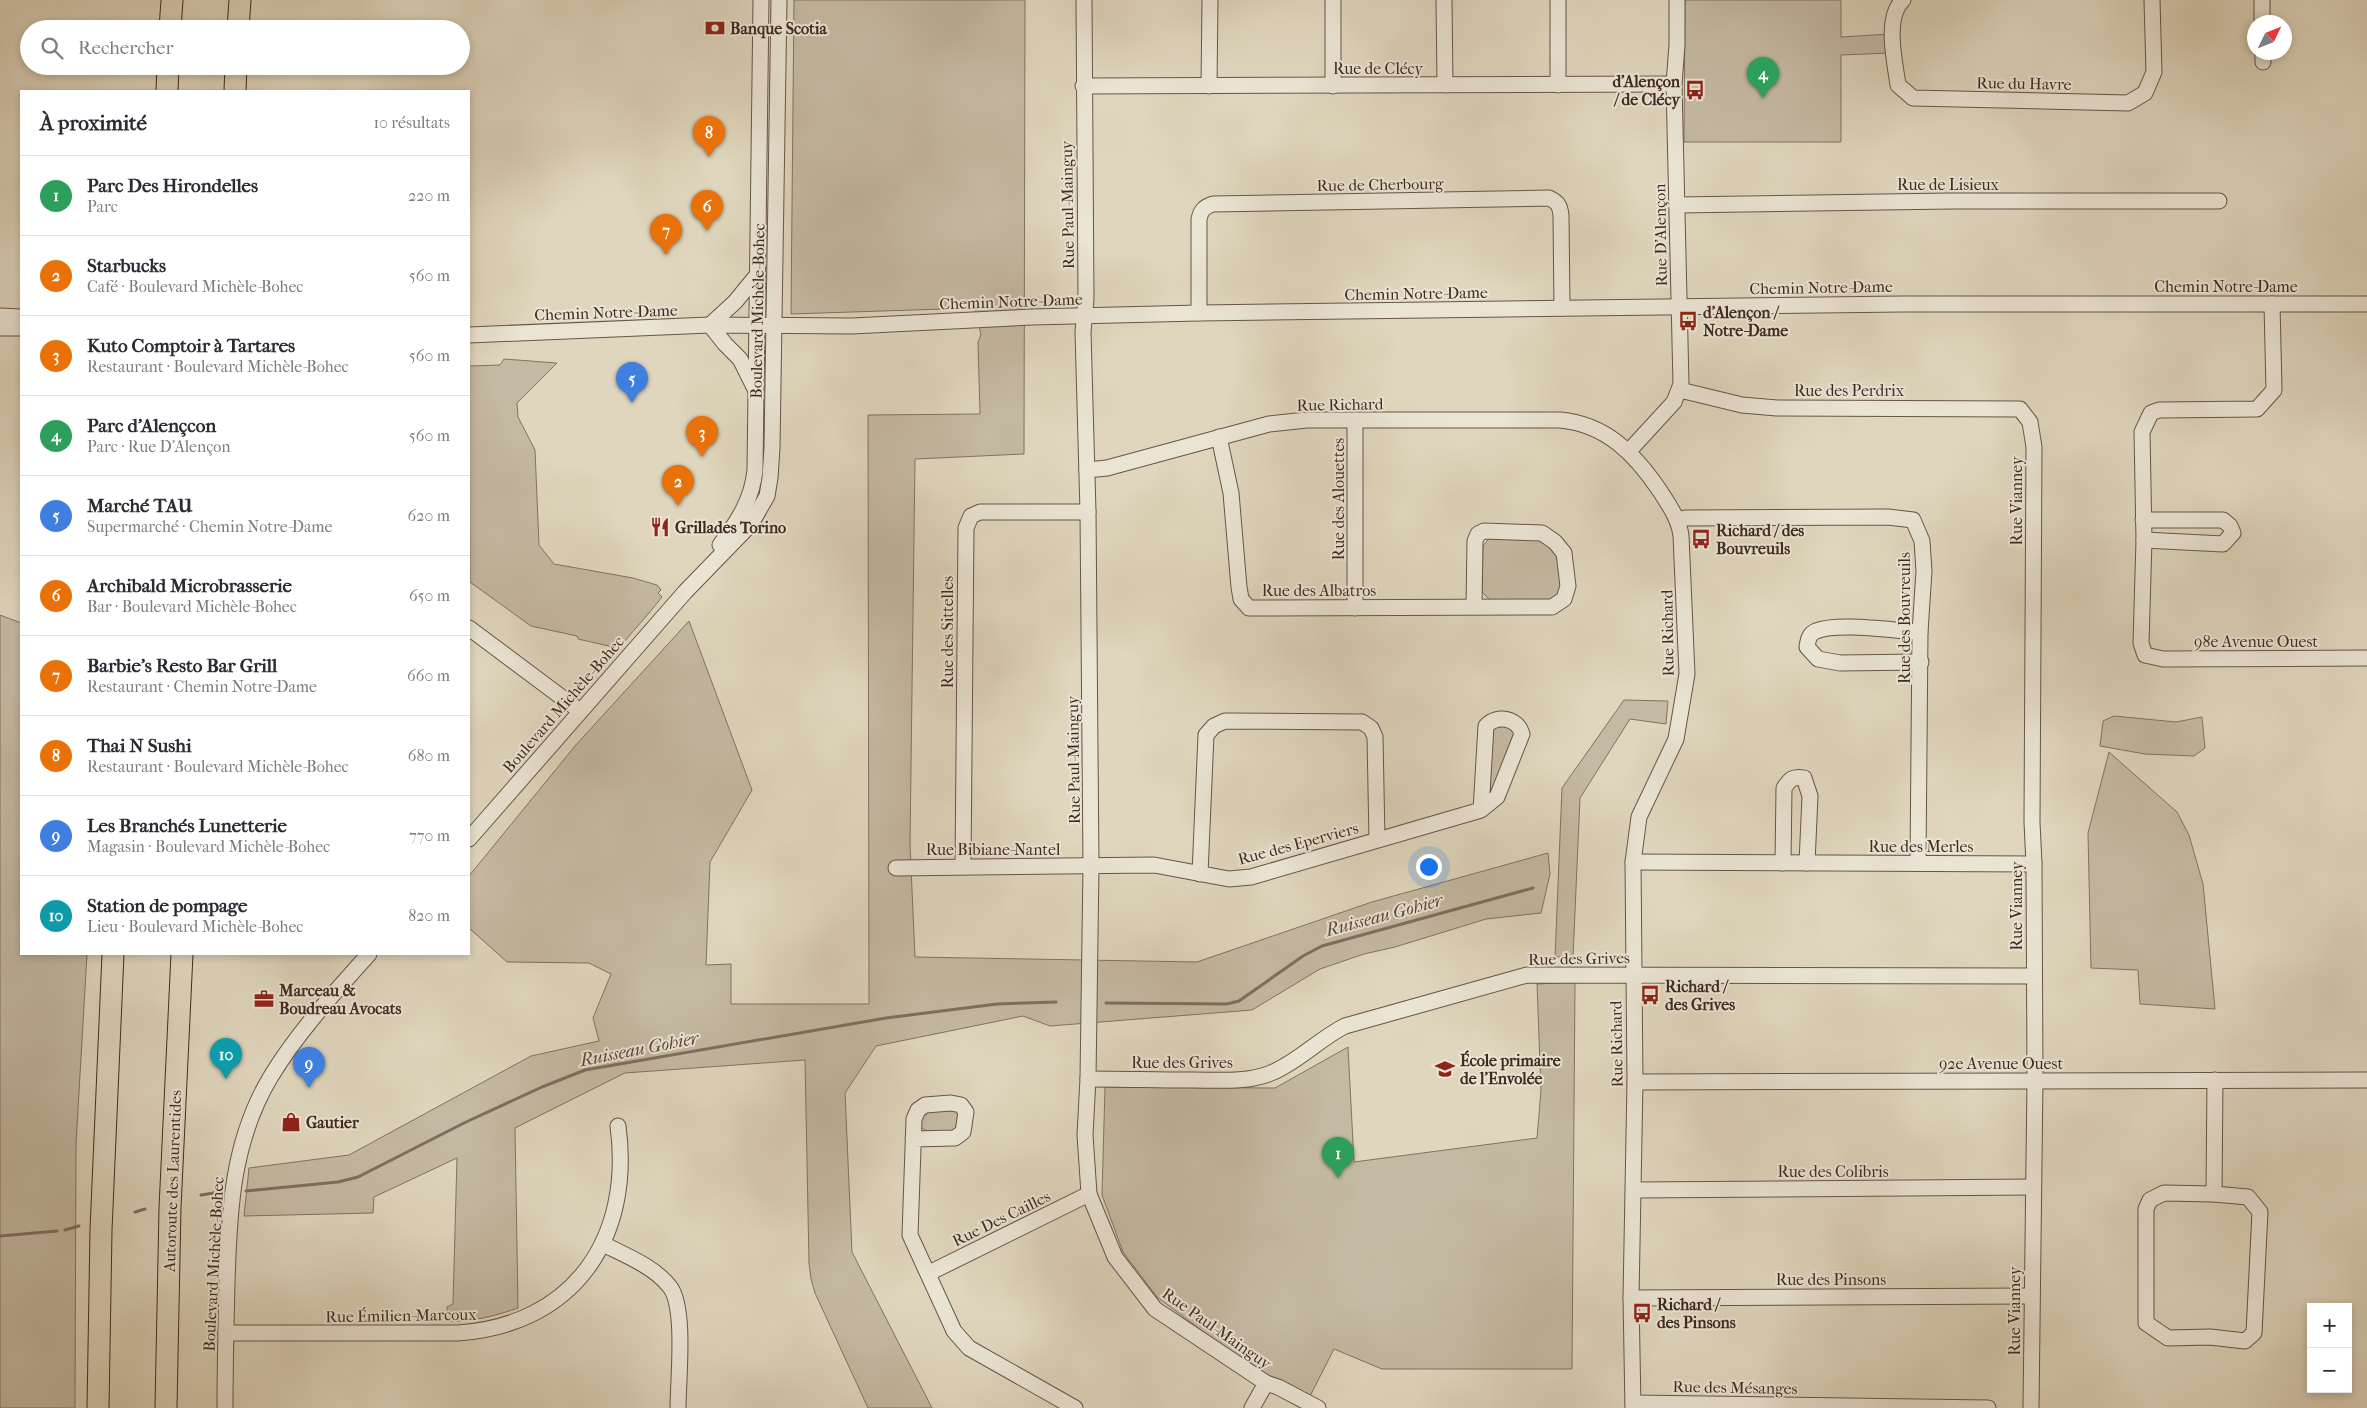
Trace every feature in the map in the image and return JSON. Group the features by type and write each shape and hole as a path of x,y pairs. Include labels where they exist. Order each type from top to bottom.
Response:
{"highway":[{"path":"171,20 172,0"},
{"path":"239,20 240,0"},
{"path":"166,90 167,75"},
{"path":"235,90 236,75"},
{"path":"98,1408 101,1230 113,955"},
{"name":"Autoroute des Laurentides","path":"166,1408 170,1208 182,955"}],"street":[{"name":"Boulevard Michèle-Bohec","path":"684,592 734,526 748,502 755,470 761,0"},
{"name":"Boulevard Michèle-Bohec","path":"470,838 684,592 751,524 767,496 772,464 779,0"},
{"name":"Rue Paul-Mainguy","path":"1084,0 1083,86 1091,866 1088,1078 1085,1135 1089,1194 1115,1257 1154,1309 1266,1383 1280,1388 1318,1408"},
{"path":"1209,86 1210,0"},
{"path":"1333,0 1333,86"},
{"path":"1444,0 1445,85"},
{"path":"1558,0 1558,85"},
{"name":"Rue D'Alençon","path":"1677,0 1677,45 1674,84 1680,307 1680,390"},
{"name":"Rue du Havre","path":"1903,0 1897,6 1894,15 1892,42 1898,85 1913,98 2128,103 2145,93 2154,72 2152,0"},
{"path":"2262,0 2262,15"},
{"name":"Rue de Clécy","path":"1083,86 1674,84"},
{"name":"Rue de Cherbourg","path":"1199,313 1199,219 1201,211 1206,206 1223,204 1549,198 1556,201 1560,206 1562,308"},
{"name":"Rue de Lisieux","path":"1677,205 1952,201 2219,201"},
{"path":"757,393 740,359 724,344 710,325 735,302 758,274"},
{"name":"Chemin Notre-Dame","path":"470,335 710,325 852,326 1199,313 1904,304 2366,304"},
{"path":"2143,520 2224,520 2230,526 2233,533 2223,544 2144,540 2143,520 2142,432 2151,413 2159,410 2256,410 2274,390 2272,304"},
{"path":"0,316 20,317"},
{"path":"0,328 20,328"},
{"path":"1629,451 1670,407 1680,390"},
{"name":"Rue des Perdrix","path":"1680,390 1742,405 1777,408 2020,409"},
{"name":"Rue Vianney","path":"2020,409 2030,422 2034,447 2032,812 2035,1080 2032,1187 2031,1408"},
{"name":"Rue Richard","path":"1087,470 1106,468 1269,424 1307,420 1567,420 1600,431 1629,451 1655,483 1677,520 1682,544 1687,674 1676,739 1639,818 1633,862 1632,974 1635,1082 1631,1298 1632,1405"},
{"name":"Rue des Alouettes","path":"1355,420 1355,608"},
{"name":"Rue des Albatros","path":"1219,437 1231,493 1241,599 1249,608 1552,607 1564,599 1568,586 1564,553 1555,542 1542,533 1484,530 1478,534 1475,541 1474,607"},
{"name":"Rue des Sittelles","path":"963,866 966,528 971,516 980,512 1088,512"},
{"name":"Rue des Bouvreuils","path":"1677,520 1685,518 1859,517 1913,520 1922,541 1924,571 1920,632 1918,864"},
{"name":"98e Avenue Ouest","path":"2144,540 2141,643 2145,655 2178,659 2367,658"},
{"path":"1920,632 1840,627 1815,632 1809,638 1807,647 1818,659 1840,663 1921,662"},
{"path":"470,629 580,711"},
{"name":"Rue des Eperviers","path":"1091,866 1154,865 1229,879 1251,877 1481,810 1497,797 1522,734 1520,727 1512,720 1494,720 1486,726 1481,810"},
{"path":"1200,874 1206,735 1214,726 1225,721 1362,722 1371,728 1375,737 1377,839"},
{"path":"1783,863 1784,788 1789,780 1796,777 1804,778 1810,796 1807,863"},
{"name":"Rue des Merles","path":"1633,862 2034,864"},
{"name":"Rue Bibiane-Nantel","path":"896,868 1091,866"},
{"name":"Boulevard Michèle-Bohec","path":"225,1408 231,1195 239,1152 249,1123 267,1083 288,1052 368,955"},
{"name":"Rue des Grives","path":"1088,1078 1225,1081 1254,1078 1271,1074 1293,1061 1329,1034 1345,1026 1527,975 2033,976"},
{"path":"2214,1194 2215,1080"},
{"name":"92e Avenue Ouest","path":"1635,1082 2367,1080"},
{"name":"Rue Émilien-Marcoux","path":"226,1333 458,1333 486,1331 532,1315 551,1302 580,1277 603,1244 612,1223 619,1188 620,1151 618,1126"},
{"path":"913,1139 910,1235 954,1331 969,1348 1075,1408"},
{"name":"Rue des Colibris","path":"1634,1190 2032,1187"},
{"path":"2164,1193 2214,1194 2248,1198 2260,1212 2254,1333 2245,1341 2210,1337 2168,1338 2146,1324 2146,1209 2150,1200 2164,1193"},
{"name":"Rue Des Cailles","path":"928,1273 1089,1194"},
{"path":"603,1244 652,1271 666,1282 675,1295 680,1312 678,1408"},
{"name":"Rue des Pinsons","path":"1631,1298 2031,1296"},
{"path":"1252,1408 1266,1383"},
{"name":"Rue des Mésanges","path":"1632,1405 1988,1408"}],"shaded area":[{"path":"794,0 1025,0 1024,454 915,459 910,845 915,957 1197,962 1372,902 1548,853 1550,874 1541,913 1486,919 1395,947 1364,954 1320,969 1252,1010 1050,1026 1023,1016 876,1046 845,1093 852,1252 932,1408 868,1408 815,1293 809,1263 805,1060 625,1073 515,1128 518,1308 501,1314 483,1318 448,1321 447,1307 453,1304 457,1158 374,1197 373,1213 244,1216 249,1168 349,1155 531,1056 599,1041 593,1018 611,974 589,963 507,962 470,929 470,875 575,746 689,621 752,790 710,862 706,965 731,964 731,1004 869,1004 868,415 980,414 978,342 981,335 975,308 791,314"},
{"path":"1685,0 1841,0 1841,37 1890,34 1891,53 1841,55 1841,142 1684,142"},
{"path":"504,359 557,363 517,403 518,417 535,450 539,545 554,564 633,578 657,585 661,590 658,593 662,597 615,653 609,646 578,639 577,636 531,626 470,582 470,366 500,365"},
{"path":"1491,536 1537,537 1559,554 1561,591 1550,601 1491,601 1482,592 1483,546"},
{"path":"0,615 20,623 20,955 87,955 76,1144 75,1408 0,1408"},
{"path":"1624,700 1668,701 1666,724 1630,719 1580,798 1573,957 1555,957 1562,788"},
{"path":"2114,716 2176,722 2202,717 2205,748 2194,756 2145,754 2100,746 2103,721"},
{"path":"1510,725 1516,730 1493,795 1488,793 1493,728"},
{"path":"2109,752 2177,812 2189,835 2203,884 2215,1009 2140,1004 2138,970 2091,968 2088,833"},
{"path":"1575,982 1572,1369 1382,1369 1334,1349 1307,1402 1266,1379 1157,1297 1123,1252 1102,1195 1105,1087 1275,1088 1348,1047 1354,1162 1537,1138 1541,1091 1537,984"},
{"path":"954,1110 961,1115 955,1133 928,1132 921,1127 920,1118 925,1111"}],"waterway":[{"name":"Ruisseau Gohier","path":"1106,1003 1227,1004 1239,1001 1303,956 1322,946 1533,888"},
{"name":"Ruisseau Gohier","path":"246,1191 338,1182 358,1177 466,1122 542,1087 585,1070 886,1018 997,1004 1056,1002"},
{"name":"Ruisseau Gohier","path":"201,1195 214,1193"},
{"name":"Ruisseau Gohier","path":"135,1212 145,1209"},
{"name":"Ruisseau Gohier","path":"65,1230 79,1226"},
{"name":"Ruisseau Gohier","path":"0,1236 57,1231"}],"place":[{"name":"Banque Scotia","path":"715,28"},
{"name":"d'Alençon / de Clécy","path":"1695,90"},
{"name":"Parc d'Alençcon","path":"1763,98"},
{"name":"Thai N Sushi","path":"709,157"},
{"name":"Archibald Microbrasserie","path":"707,231"},
{"name":"Barbie's Resto Bar Grill","path":"666,255"},
{"name":"d'Alençon / Notre-Dame","path":"1688,321"},
{"name":"Marché TAU","path":"632,403"},
{"name":"Kuto Comptoir à Tartares","path":"702,457"},
{"name":"Starbucks","path":"678,506"},
{"name":"Grillades Torino","path":"660,527"},
{"name":"Richard / des Bouvreuils","path":"1701,539"},
{"name":"Richard / des Grives","path":"1650,995"},
{"name":"Marceau & Boudreau Avocats","path":"264,999"},
{"name":"École primaire de l'Envolée","path":"1445,1069"},
{"name":"Station de pompage","path":"226,1079"},
{"name":"Les Branchés Lunetterie","path":"309,1088"},
{"name":"Gautier","path":"291,1122"},
{"name":"Parc Des Hirondelles","path":"1338,1178"},
{"name":"Richard / des Pinsons","path":"1642,1313"}]}
